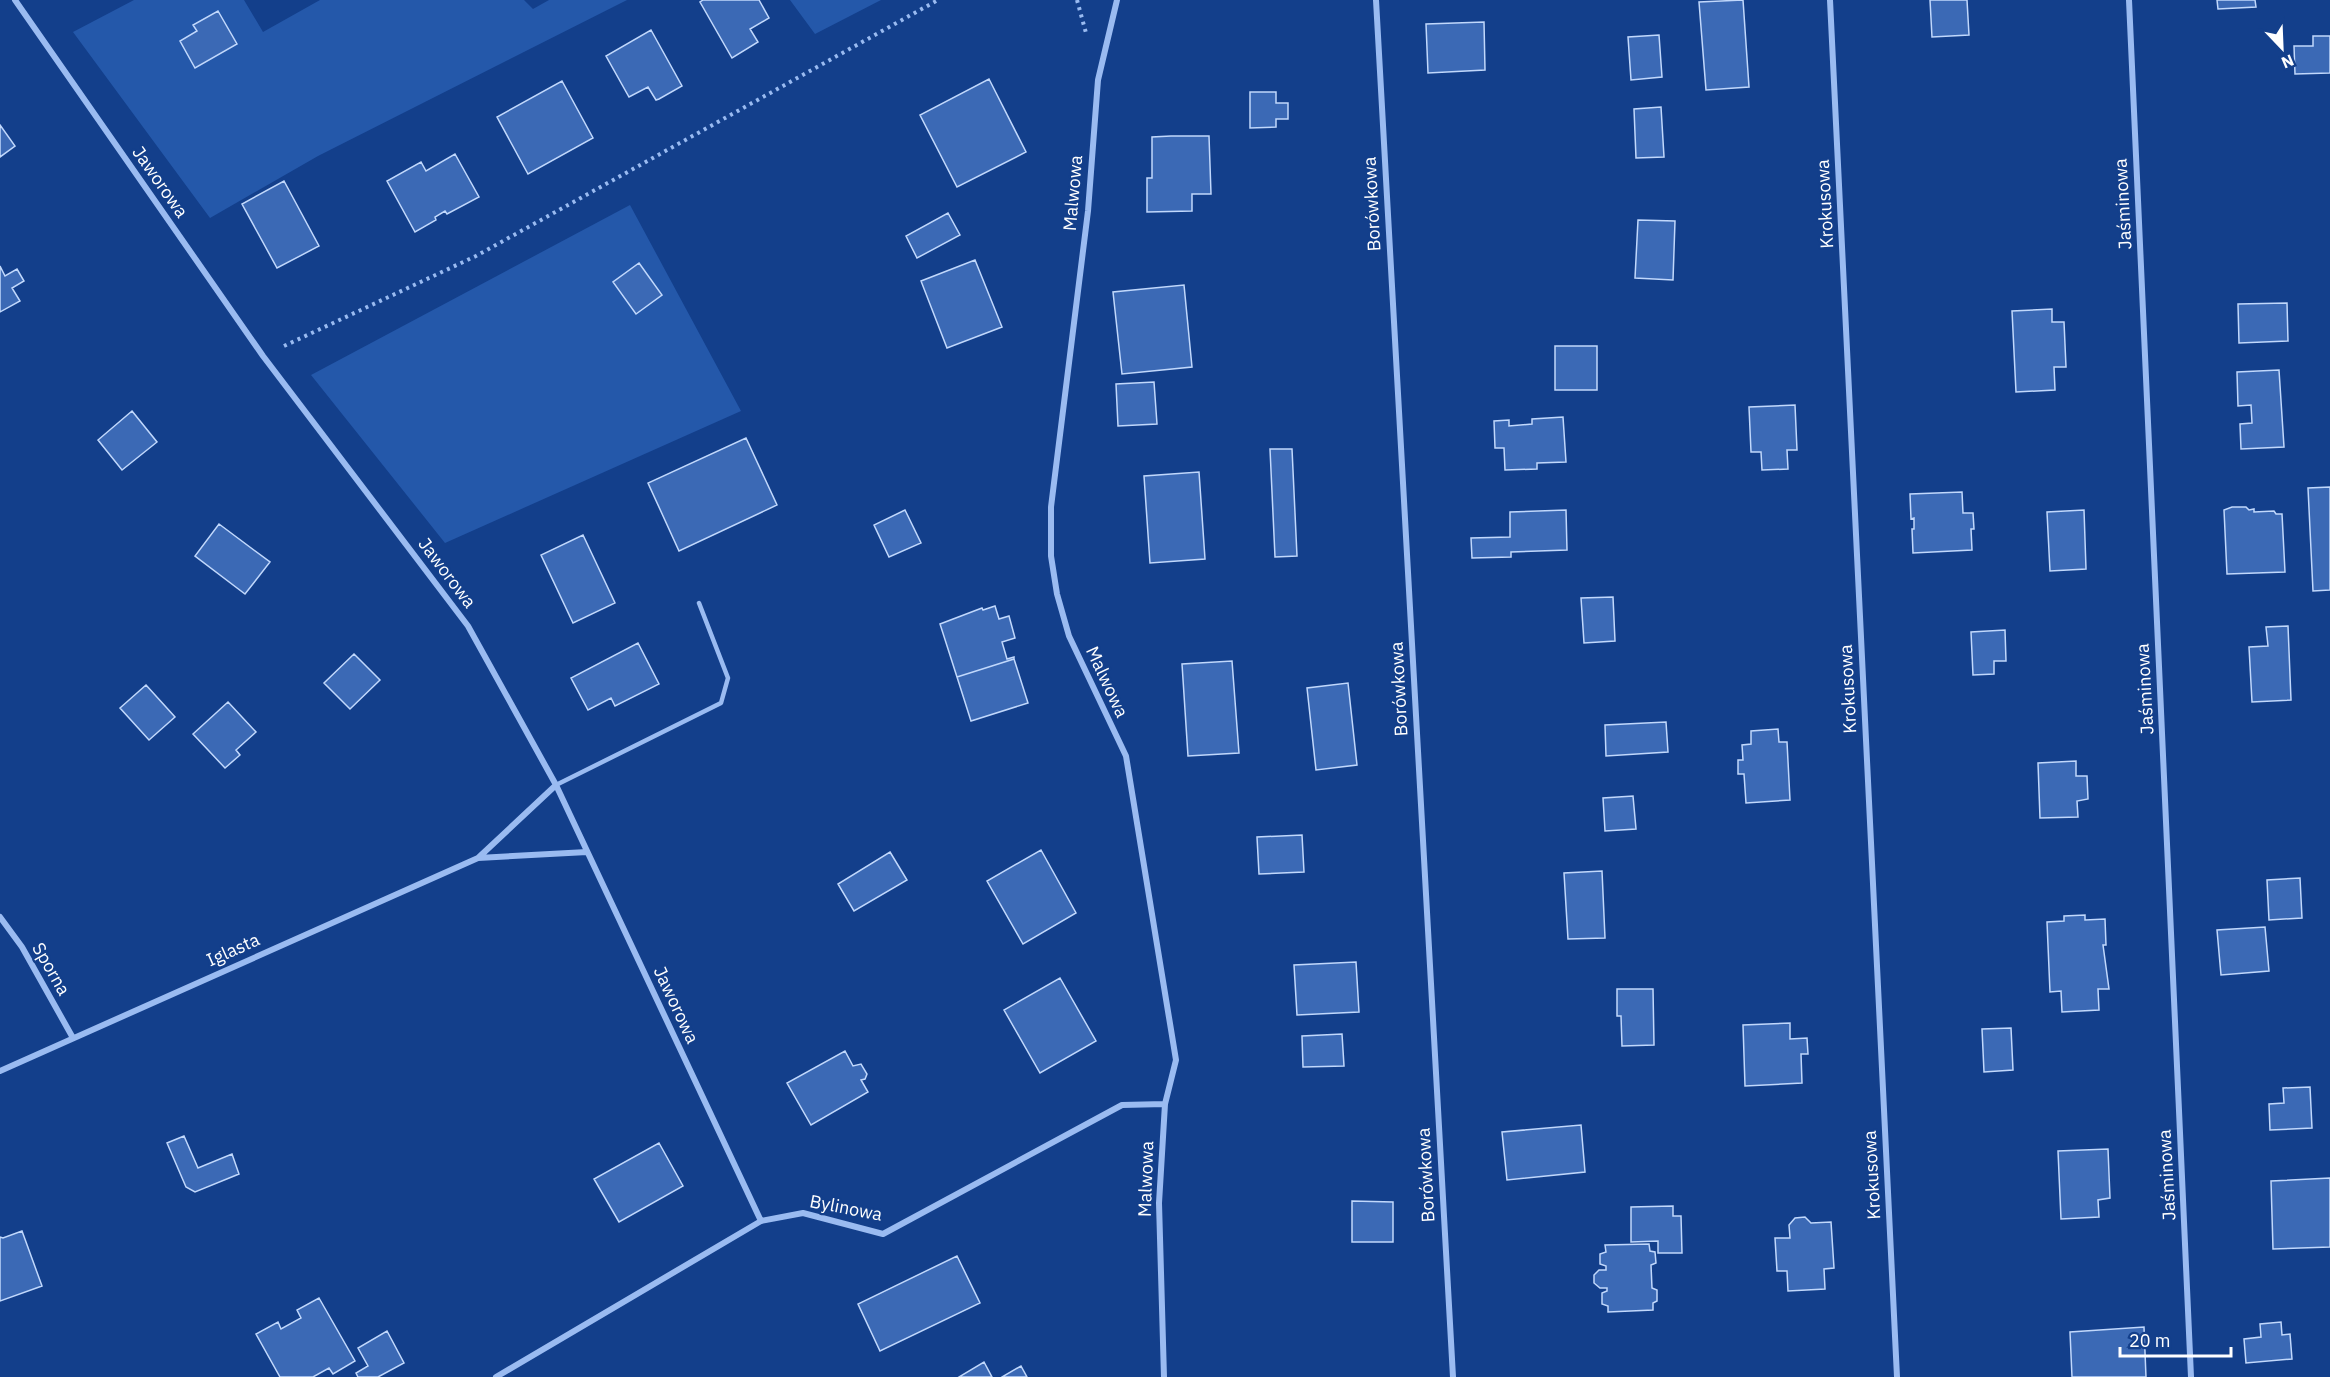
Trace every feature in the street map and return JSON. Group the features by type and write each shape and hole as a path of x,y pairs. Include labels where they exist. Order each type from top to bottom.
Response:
{"street":[{"name":"Jaworowa","path":"15,0 263,356 468,626 556,785 761,1221"},
{"name":"Malwowa","path":"1117,0 1098,80 1088,210 1051,507 1051,556 1057,594 1069,636 1126,756 1176,1060 1165,1104 1159,1203 1164,1377"},
{"name":"Borówkowa","path":"1376,0 1453,1377"},
{"name":"Krokusowa","path":"1830,0 1897,1377"},
{"name":"Jaśminowa","path":"2129,0 2191,1377"},
{"name":"Iglasta","path":"0,1071 478,858 556,785"},
{"name":"Iglasta","path":"478,858 587,852"},
{"name":"Sporna","path":"0,917 22,947 73,1038"},
{"name":"Bylinowa","path":"496,1377 761,1221 803,1213 883,1234 1122,1105 1165,1104"}],"lane":[{"path":"556,785 721,704 728,678 699,603"}],"path":[{"path":"263,356 476,256 938,0"}],"shaded area":[{"path":"134,0 244,0 263,32 320,0 524,0 533,9 549,0 627,0 318,156 210,218 73,32"},
{"path":"790,0 881,0 815,34"},
{"path":"630,205 741,411 445,543 311,375"}],"building":[{"path":"703,0 759,0 769,18 750,29 758,42 732,58 700,2"},
{"path":"1743,0 1749,87 1706,90 1699,2"},
{"path":"1930,0 1967,0 1969,35 1932,37"},
{"path":"2217,0 2255,0 2256,7 2218,9"},
{"path":"218,11 237,44 195,68 180,41 197,31 193,25"},
{"path":"1484,22 1485,70 1428,73 1426,24"},
{"path":"651,30 682,86 656,100 648,87 629,97 606,56"},
{"path":"1659,35 1662,77 1631,80 1628,37"},
{"path":"2313,36 2330,36 2330,73 2295,74 2294,46 2313,46"},
{"path":"989,79 1026,152 957,187 920,115"},
{"path":"562,81 593,138 528,174 497,117"},
{"path":"1250,92 1276,92 1276,103 1288,103 1288,119 1276,119 1276,127 1250,128"},
{"path":"1661,107 1664,157 1636,158 1634,109"},
{"path":"0,125 15,146 0,157"},
{"path":"1209,136 1211,194 1192,194 1192,211 1147,212 1147,178 1152,178 1152,137"},
{"path":"455,154 479,197 447,214 445,211 435,217 436,220 415,232 387,181 421,162 426,171"},
{"path":"284,181 319,246 277,268 242,204"},
{"path":"948,213 960,235 917,258 906,236"},
{"path":"1638,220 1675,221 1673,280 1635,278"},
{"path":"975,260 1002,327 947,348 921,281"},
{"path":"639,263 662,295 636,314 613,282"},
{"path":"0,266 5,276 17,269 24,281 12,288 20,301 0,312"},
{"path":"1184,285 1192,367 1122,374 1113,292"},
{"path":"2287,303 2288,341 2239,343 2238,304"},
{"path":"2052,309 2052,322 2064,322 2066,367 2054,367 2055,390 2016,392 2012,311"},
{"path":"1555,346 1597,346 1597,390 1555,390"},
{"path":"2279,370 2284,447 2241,449 2240,424 2252,423 2251,405 2238,406 2237,372"},
{"path":"1154,382 1157,424 1118,426 1116,384"},
{"path":"1795,405 1797,450 1787,450 1788,469 1762,470 1761,452 1751,452 1749,407"},
{"path":"132,411 157,442 122,470 98,440"},
{"path":"1563,417 1566,462 1537,463 1537,469 1505,470 1504,448 1495,448 1494,421 1509,420 1509,426 1532,424 1532,419"},
{"path":"746,438 777,505 679,551 648,483"},
{"path":"1270,449 1292,449 1297,556 1275,557"},
{"path":"1199,472 1205,559 1150,563 1144,476"},
{"path":"2330,487 2330,590 2313,591 2308,488"},
{"path":"1962,492 1963,513 1973,513 1972,550 1913,553 1914,518 1911,519 1910,494"},
{"path":"2232,507 2246,507 2249,510 2254,509 2254,512 2274,511 2276,514 2282,514 2285,572 2227,574 2224,510"},
{"path":"905,510 921,543 889,557 874,525"},
{"path":"1566,510 1567,550 1511,552 1511,557 1472,558 1471,538 1510,537 1510,512"},
{"path":"2084,510 2086,569 2050,571 2047,512"},
{"path":"219,524 270,562 245,594 195,556"},
{"path":"583,535 615,603 573,623 541,555"},
{"path":"1613,597 1615,641 1584,643 1581,598"},
{"path":"995,606 999,619 1009,616 1015,638 1002,642 1007,659 1014,657 1014,659 957,677 940,624 982,608 983,610"},
{"path":"2288,626 2291,700 2252,702 2249,647 2268,646 2266,627"},
{"path":"2005,630 2006,661 1994,661 1994,674 1973,675 1971,632"},
{"path":"638,643 659,684 615,706 611,698 588,710 571,678"},
{"path":"354,654 380,680 350,709 324,683"},
{"path":"1014,659 1028,703 971,721 957,677"},
{"path":"1232,661 1239,753 1188,756 1182,664"},
{"path":"1348,683 1357,765 1316,770 1307,688"},
{"path":"146,685 175,717 149,740 120,708"},
{"path":"228,702 256,732 236,750 240,755 225,768 193,734"},
{"path":"1666,722 1668,752 1606,756 1605,725"},
{"path":"1778,729 1779,742 1787,742 1790,800 1746,803 1744,774 1738,774 1738,760 1743,760 1742,745 1751,744 1751,731"},
{"path":"2076,761 2076,776 2087,776 2088,799 2077,801 2078,817 2040,818 2038,763"},
{"path":"1633,796 1636,829 1605,831 1603,798"},
{"path":"1302,835 1304,872 1259,874 1257,837"},
{"path":"1041,850 1076,913 1023,944 987,881"},
{"path":"890,852 907,880 854,911 838,884"},
{"path":"1602,871 1605,938 1568,939 1564,873"},
{"path":"2300,878 2302,918 2269,920 2267,880"},
{"path":"2085,915 2085,920 2105,919 2106,945 2103,945 2109,989 2098,989 2099,1010 2062,1012 2061,991 2050,992 2047,922 2064,921 2064,916"},
{"path":"2265,927 2269,971 2221,975 2217,930"},
{"path":"1356,962 1359,1012 1297,1015 1294,965"},
{"path":"1060,978 1096,1041 1040,1073 1004,1010"},
{"path":"1617,989 1653,989 1654,1045 1622,1046 1621,1016 1617,1016"},
{"path":"1790,1023 1790,1039 1807,1038 1808,1054 1801,1054 1802,1083 1745,1086 1743,1025"},
{"path":"2011,1028 2013,1070 1984,1072 1982,1029"},
{"path":"1342,1034 1344,1066 1303,1067 1302,1036"},
{"path":"845,1051 853,1066 861,1064 867,1074 865,1079 861,1080 868,1092 811,1125 787,1083"},
{"path":"2310,1087 2312,1128 2270,1130 2269,1104 2284,1103 2283,1088"},
{"path":"1581,1125 1585,1172 1507,1180 1502,1132"},
{"path":"184,1136 198,1168 232,1154 239,1174 195,1192 186,1187 167,1143"},
{"path":"659,1143 683,1186 619,1222 594,1179"},
{"path":"2108,1149 2110,1198 2098,1200 2099,1217 2061,1219 2058,1151"},
{"path":"2330,1178 2330,1247 2273,1249 2271,1181"},
{"path":"1352,1201 1393,1202 1393,1242 1352,1242"},
{"path":"1673,1206 1673,1216 1681,1216 1682,1253 1658,1253 1658,1241 1631,1242 1631,1207"},
{"path":"1805,1217 1811,1223 1831,1222 1834,1268 1824,1269 1825,1289 1788,1291 1787,1271 1777,1271 1775,1238 1790,1238 1789,1225 1795,1218"},
{"path":"22,1231 42,1286 0,1301 0,1237"},
{"path":"1649,1244 1650,1251 1655,1252 1656,1263 1651,1265 1652,1288 1657,1290 1657,1301 1653,1303 1653,1310 1608,1312 1608,1306 1602,1304 1602,1293 1607,1291 1607,1288 1600,1288 1594,1283 1594,1275 1599,1270 1606,1270 1606,1266 1600,1264 1600,1254 1606,1252 1605,1245"},
{"path":"957,1256 980,1303 880,1351 858,1304"},
{"path":"319,1298 355,1361 333,1374 329,1368 313,1377 280,1377 256,1334 278,1322 281,1329 301,1318 297,1310"},
{"path":"2281,1322 2282,1335 2290,1334 2292,1359 2246,1363 2244,1339 2261,1337 2260,1324"},
{"path":"2144,1327 2146,1377 2072,1377 2070,1332"},
{"path":"387,1331 404,1363 378,1377 358,1377 356,1373 368,1366 358,1348"},
{"path":"984,1362 992,1377 959,1377"},
{"path":"1021,1366 1027,1377 1002,1377"}]}
